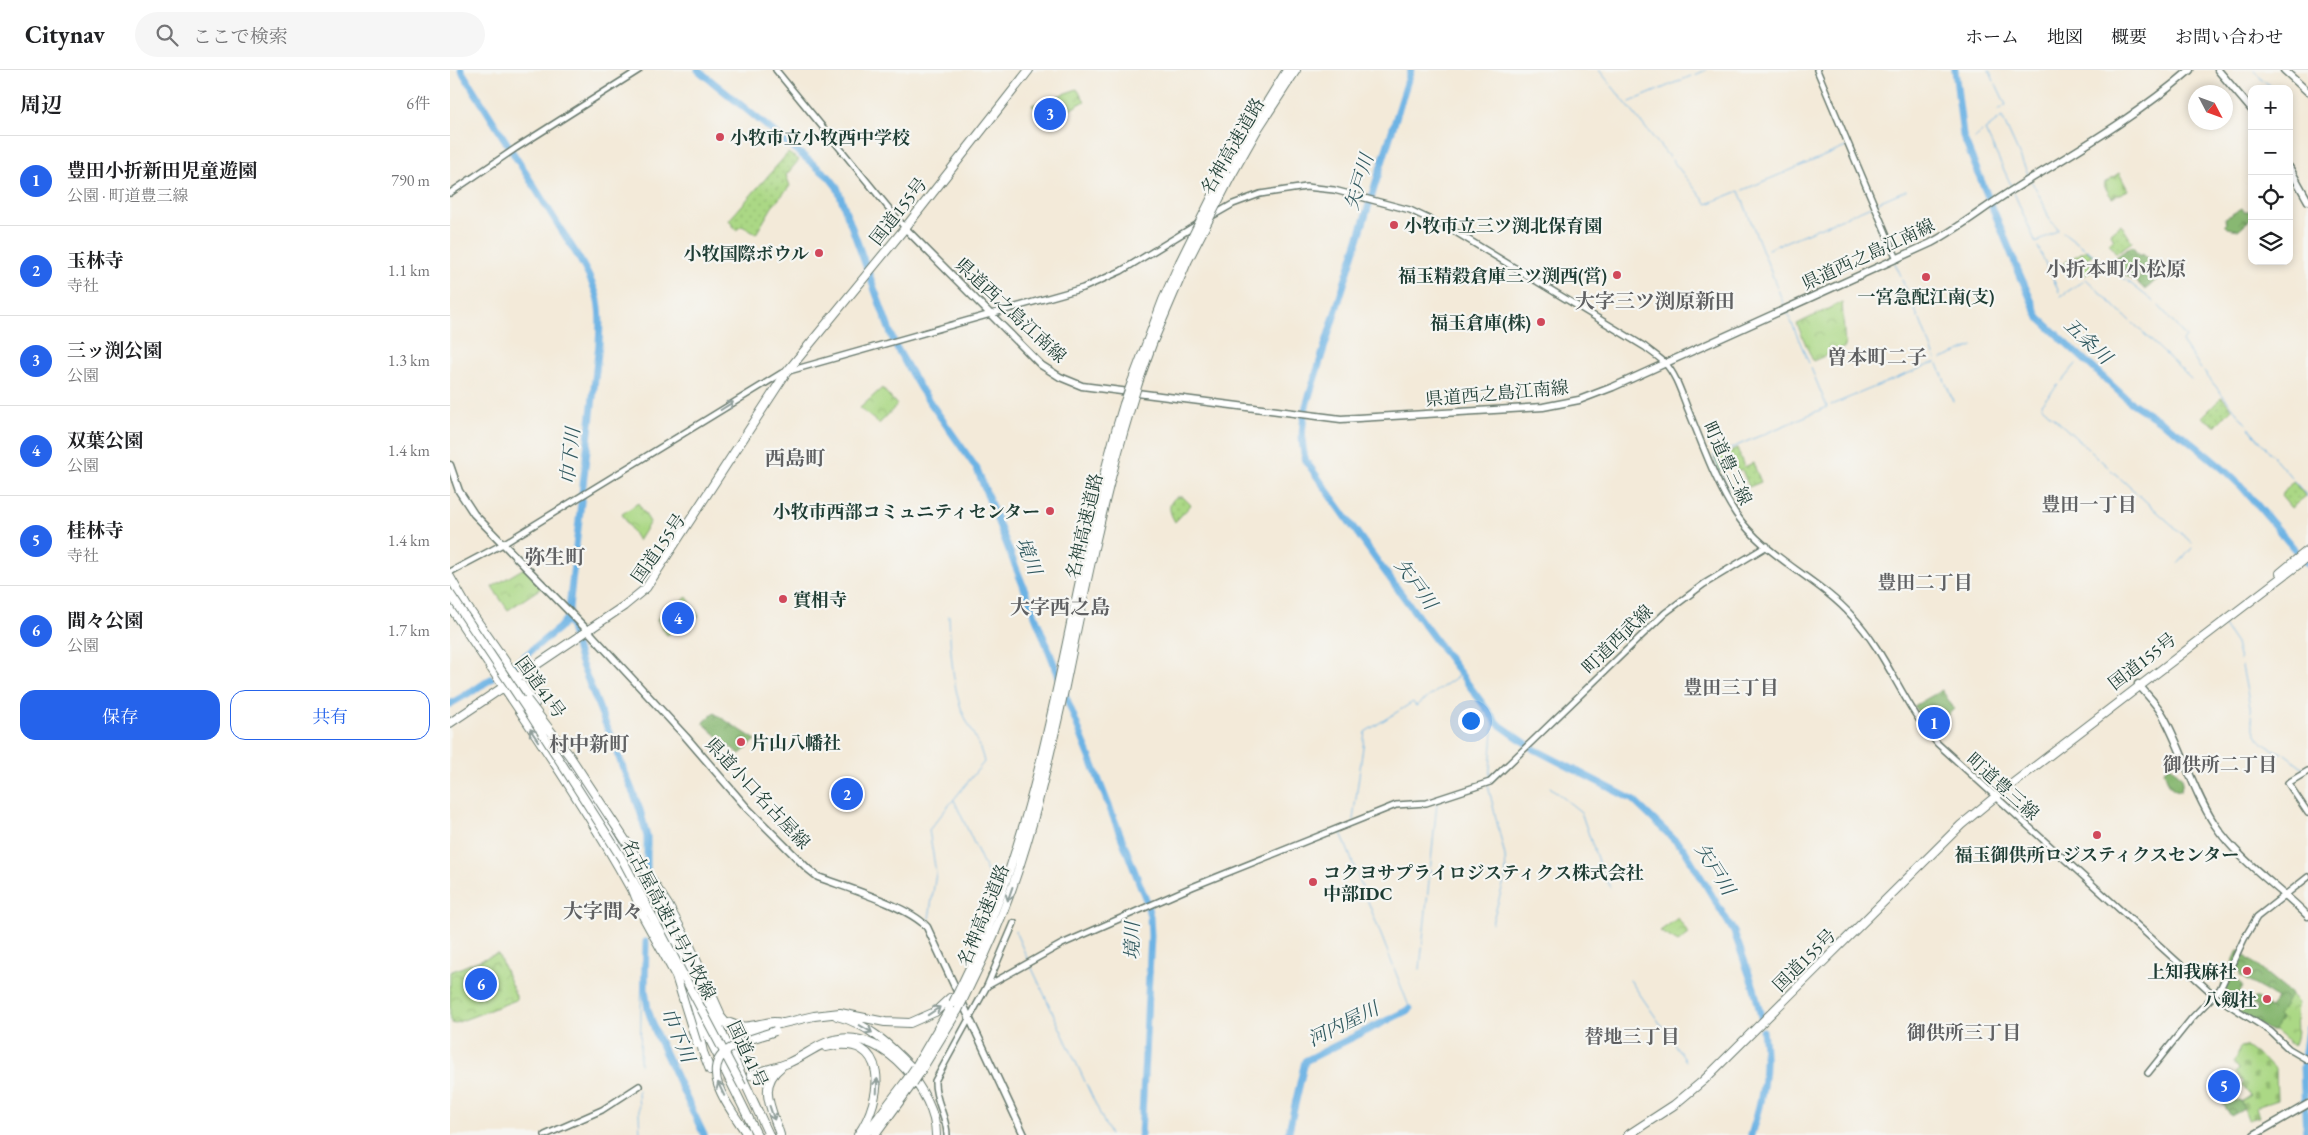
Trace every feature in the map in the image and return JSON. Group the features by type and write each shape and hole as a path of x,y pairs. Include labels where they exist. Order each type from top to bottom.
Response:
{"highway":[{"name":"国道155号","path":"450,723 517,681 641,598 653,586 790,371 1029,70"},
{"name":"名神高速道路","path":"1043,767 1090,533 1159,308 1228,173 1287,70"},
{"name":"名神高速道路","path":"1228,173 1296,70"},
{"name":"名神高速道路","path":"875,1135 918,1072 982,953 1022,846 1060,707 1096,535 1128,405"},
{"name":"国道155号","path":"1628,1135 1674,1105 1704,1080 1962,824 1995,797 2000,790 2298,561 2308,550"},
{"name":"国道155号","path":"2298,561 2308,557"},
{"name":"国道41号","path":"450,577 466,605 517,681 578,764 631,847 684,951 770,1135"},
{"name":"名古屋高速11号小牧線","path":"451,590 531,706"},
{"name":"名古屋高速11号小牧線","path":"451,590 577,785 621,857 742,1086 765,1135"},
{"name":"国道41号","path":"450,606 614,858 693,1003 757,1135"},
{"name":"国道155号","path":"450,728 504,689"},
{"path":"531,706 654,906 690,978 709,1022 728,1046"},
{"path":"531,706 542,716 569,755 668,905 689,944 721,1014 732,1024 755,1026 840,1012 885,1022 910,1023 954,1004"},
{"path":"577,785 592,817 629,881 644,918 672,968 702,1058 711,1072 701,1044 693,1003"},
{"name":"名神高速道路","path":"918,1072 932,1055 971,968 982,953"},
{"path":"705,998 708,999 724,1022 740,1032 753,1032 778,1022"},
{"path":"820,1015 838,1016 851,1020 873,1033 900,1056 916,1074 931,1096 937,1113 940,1135"},
{"path":"747,1133 718,1084 715,1073 716,1064 723,1054 732,1048 775,1031 778,1022"},
{"path":"751,1075 787,1064 831,1041 842,1038 863,1041 886,1052 907,1070 924,1094 935,1121 936,1135"},
{"path":"812,1052 832,1046 846,1045 863,1052 872,1062 877,1074 876,1098 870,1114 858,1135"},
{"path":"780,1135 769,1104 768,1085 772,1075 787,1064"},
{"path":"865,1135 911,1083"},
{"path":"880,1135 911,1083"}],"main road":[{"name":"県道西之島江南線","path":"905,228 1041,365 1060,377 1077,384 1100,390 1302,416 1341,419 1565,404 1596,394 1945,236 1988,206 2112,129 2157,97 2190,70"},
{"path":"2218,70 2248,105"},
{"path":"2284,70 2308,92"},
{"path":"2293,174 2308,201"},
{"name":"県道小口名古屋線","path":"450,465 467,505 589,632 686,737 747,808 808,869 818,877 898,909 923,922 1024,1135"},
{"path":"2138,685 2164,716 2203,804 2224,838 2251,866 2287,895 2308,916"},
{"path":"2254,1135 2308,1104"}],"street":[{"path":"450,193 514,149 639,70"},
{"path":"776,70 905,228"},
{"path":"1817,70 1897,258"},
{"name":"町道豊三線","path":"450,572 503,544 775,377 898,340 1051,298 1095,283 1121,271 1226,208 1260,194 1285,190 1322,188 1370,199 1424,216 1454,231 1644,347 1665,363 1676,380 1726,498 1738,516 1767,546 1825,590 1852,614 1876,646 1927,732 1947,754 2215,996 2270,1031 2297,1054 2308,1060"},
{"name":"町道西武線","path":"987,986 1062,944 1192,887 1396,805 1426,803 1486,784 1501,772 1665,613 1704,584 1767,546"},
{"path":"2308,771 2288,783 2308,813"},
{"path":"2148,1073 2192,1018 2215,996 2255,920 2308,878"},
{"path":"947,1135 945,1116 935,1089 935,1081 987,986 1014,923"},
{"path":"545,1135 602,1110 639,1086"}],"green space":[{"path":"1077,89 1085,101 1046,123 1032,105"},
{"path":"788,153 799,160 786,175 790,186 772,207 756,234 742,226 736,230 729,220"},
{"path":"2119,173 2128,190 2112,198 2103,184"},
{"path":"2242,208 2244,211 2248,211 2248,221 2238,230 2228,228 2225,225 2227,223 2225,218"},
{"path":"2121,224 2132,242 2116,253 2109,243 2114,239 2110,233"},
{"path":"2132,246 2139,256 2143,254 2152,264 2134,280 2121,272 2116,261 2116,257"},
{"path":"2086,250 2092,255 2086,259 2093,269 2084,276 2077,265 2066,273 2061,265"},
{"path":"2153,266 2162,275 2145,290 2136,281"},
{"path":"1842,302 1845,347 1813,361 1797,324"},
{"path":"882,388 897,405 879,424 860,408"},
{"path":"2222,397 2232,409 2215,426 2202,417"},
{"path":"1737,448 1744,467 1753,463 1761,482 1749,487 1742,470 1737,472 1734,465 1720,471 1715,458"},
{"path":"2293,481 2306,496 2291,508 2281,496"},
{"path":"1176,497 1183,497 1191,505 1175,522 1170,512 1170,506"},
{"path":"638,503 650,522 638,541 622,514"},
{"path":"526,567 544,586 508,610 492,587"},
{"path":"687,597 699,616 667,635 657,619"},
{"path":"1942,690 1954,709 1941,722 1937,717 1925,724 1914,706"},
{"path":"714,713 756,740 740,754 703,723"},
{"path":"2167,766 2172,767 2183,779 2181,791 2171,787 2164,772"},
{"path":"1678,918 1689,934 1678,942 1660,931"},
{"path":"2238,950 2292,995 2279,1017 2282,1022 2278,1031 2270,1031 2239,1013 2242,1008 2244,1009 2248,1006 2257,1009 2258,1007 2250,1002 2254,998 2258,998 2270,1008 2277,999 2240,976 2240,972 2231,966"},
{"path":"498,954 516,1000 453,1024 450,1020 450,972"},
{"path":"2226,976 2239,982 2243,987 2240,992 2242,1000 2232,997 2221,987"},
{"path":"2290,995 2298,1003 2296,1014 2297,1030 2293,1046 2274,1030 2281,1019 2278,1016"},
{"path":"2245,1046 2276,1069 2277,1100 2256,1107 2259,1117 2248,1120 2241,1102 2250,1095 2241,1085 2243,1082 2236,1073 2239,1069 2233,1062 2237,1057 2240,1047"},
{"path":"2218,1091 2225,1098 2227,1095 2234,1101 2240,1100 2244,1109 2231,1116 2220,1099 2213,1096"}],"waterway":[{"name":"巾下川","path":"461,70 579,258 591,280 598,299 600,318 599,344 568,617 580,660 640,810 647,837 647,871"},
{"name":"境川","path":"698,70 829,177 837,187 895,345 920,388 977,469 1060,679"},
{"name":"矢戸川","path":"1411,70 1306,406 1302,434 1306,461 1497,723 1534,749 1633,800 1684,849 1734,932 1754,988 1761,1017"},
{"path":"1599,70 1669,157"},
{"path":"1695,75 1706,70"},
{"name":"五条川","path":"1955,70 1963,136 2039,318 2129,401 2186,438 2222,468 2242,487 2308,565"},
{"path":"1989,70 1994,81"},
{"path":"2254,70 2263,81"},
{"path":"1630,102 1691,76"},
{"path":"2265,82 2270,85"},
{"path":"1996,84 2006,105 2004,106"},
{"path":"1998,110 2002,108"},
{"path":"2012,187 1985,130 2002,117 2029,176"},
{"path":"1975,138 1982,132"},
{"path":"1743,190 1846,147"},
{"path":"1672,160 1707,204 1739,191 1784,305"},
{"path":"2032,182 2034,186"},
{"path":"2035,187 2044,205"},
{"path":"1876,203 1906,190"},
{"path":"2014,193 2036,243 2058,230"},
{"path":"1845,217 1871,206"},
{"path":"2044,206 2050,220"},
{"path":"1768,249 1843,218"},
{"path":"2051,221 2058,229"},
{"path":"2063,232 2084,248"},
{"path":"2038,247 2048,269"},
{"path":"2087,250 2102,261"},
{"path":"1895,263 1901,276"},
{"path":"2107,265 2154,302"},
{"path":"2050,272 2059,292"},
{"path":"2086,279 2130,321"},
{"path":"1902,280 1907,291"},
{"path":"2061,296 2083,281"},
{"path":"1909,295 1918,317"},
{"path":"2159,306 2168,316"},
{"path":"1787,312 1809,363"},
{"path":"2169,318 2186,337 2182,342 2201,369"},
{"path":"1920,320 1927,338"},
{"path":"2133,323 2191,379"},
{"path":"1928,340 1934,355"},
{"path":"1942,359 1973,346"},
{"path":"1831,405 1936,362"},
{"path":"1938,364 1953,401"},
{"path":"2062,381 2076,364"},
{"path":"1713,456 1827,407 1811,368"},
{"path":"2204,372 2247,425"},
{"path":"2058,385 2041,404 2042,407 2108,467"},
{"path":"2249,428 2292,478"},
{"path":"1714,458 1720,471"},
{"path":"2111,470 2192,543"},
{"path":"1722,475 1728,490"},
{"path":"2294,481 2308,497"},
{"path":"2179,563 2192,548"},
{"path":"928,925 936,873 929,830 984,762 980,748 961,708 955,687 949,616"},
{"path":"534,648 559,628 568,617"},
{"path":"2224,626 2236,644 2240,660"},
{"path":"512,666 531,651"},
{"path":"2242,666 2251,712"},
{"path":"1353,820 1365,732 1413,702 1416,706 1461,674"},
{"path":"473,691 491,679"},
{"name":"境川","path":"1063,689 1146,900 1150,916 1151,936 1141,1135"},
{"path":"450,704 469,693"},
{"path":"2251,715 2254,730 2260,740 2282,753"},
{"path":"1489,781 1494,719"},
{"path":"2285,754 2305,769"},
{"path":"1488,785 1505,856 1506,875 1492,923"},
{"path":"1550,787 1581,812 1601,870 1610,887"},
{"path":"954,800 990,878"},
{"path":"1420,969 1437,803"},
{"path":"1340,830 1410,1009"},
{"path":"1015,931 1028,960"},
{"name":"巾下川","path":"646,942 645,989 648,1010 657,1036 704,1135"},
{"path":"640,1064 642,962 646,952"},
{"path":"1030,964 1110,1135"},
{"path":"1630,980 1686,1061"},
{"name":"河内屋川","path":"1288,1135 1305,1061 1410,1009"},
{"name":"五条川","path":"2306,1135 2303,1067 2308,1029"},
{"name":"矢戸川","path":"1751,1135 1765,1071 1763,1031"},
{"path":"638,1090 640,1135"}],"tunnel":[{"path":"713,1073 727,1080 741,1079 751,1075"}],"place":[{"name":"三ッ渕公園","path":"1050,114"},
{"name":"小牧市立小牧西中学校","path":"720,137"},
{"name":"小牧市立三ツ渕北保育園","path":"1394,225"},
{"name":"小牧国際ボウル","path":"819,253"},
{"name":"福玉精穀倉庫三ツ渕西(営)","path":"1617,275"},
{"name":"一宮急配江南(支)","path":"1926,277"},
{"name":"福玉倉庫(株)","path":"1541,322"},
{"name":"小牧市西部コミュニティセンター","path":"1050,511"},
{"name":"實相寺","path":"783,599"},
{"name":"双葉公園","path":"678,618"},
{"name":"豊田小折新田児童遊園","path":"1934,723"},
{"name":"片山八幡社","path":"741,742"},
{"name":"玉林寺","path":"847,794"},
{"name":"福玉御供所ロジスティクスセンター","path":"2097,835"},
{"name":"コクヨサプライロジスティクス株式会社 中部IDC","path":"1313,882"},
{"name":"上知我麻社","path":"2247,971"},
{"name":"間々公園","path":"481,984"},
{"name":"八剱社","path":"2267,999"},
{"name":"桂林寺","path":"2224,1086"}],"district":[{"name":"小折本町小松原","path":"2116,269"},
{"name":"大字三ツ渕原新田","path":"1655,301"},
{"name":"曽本町二子","path":"1877,357"},
{"name":"西島町","path":"795,458"},
{"name":"豊田一丁目","path":"2089,504"},
{"name":"弥生町","path":"555,557"},
{"name":"豊田二丁目","path":"1925,582"},
{"name":"大字西之島","path":"1060,607"},
{"name":"豊田三丁目","path":"1731,687"},
{"name":"村中新町","path":"589,744"},
{"name":"御供所二丁目","path":"2220,764"},
{"name":"大字間々","path":"603,911"},
{"name":"御供所三丁目","path":"1964,1032"},
{"name":"替地三丁目","path":"1632,1036"}]}
